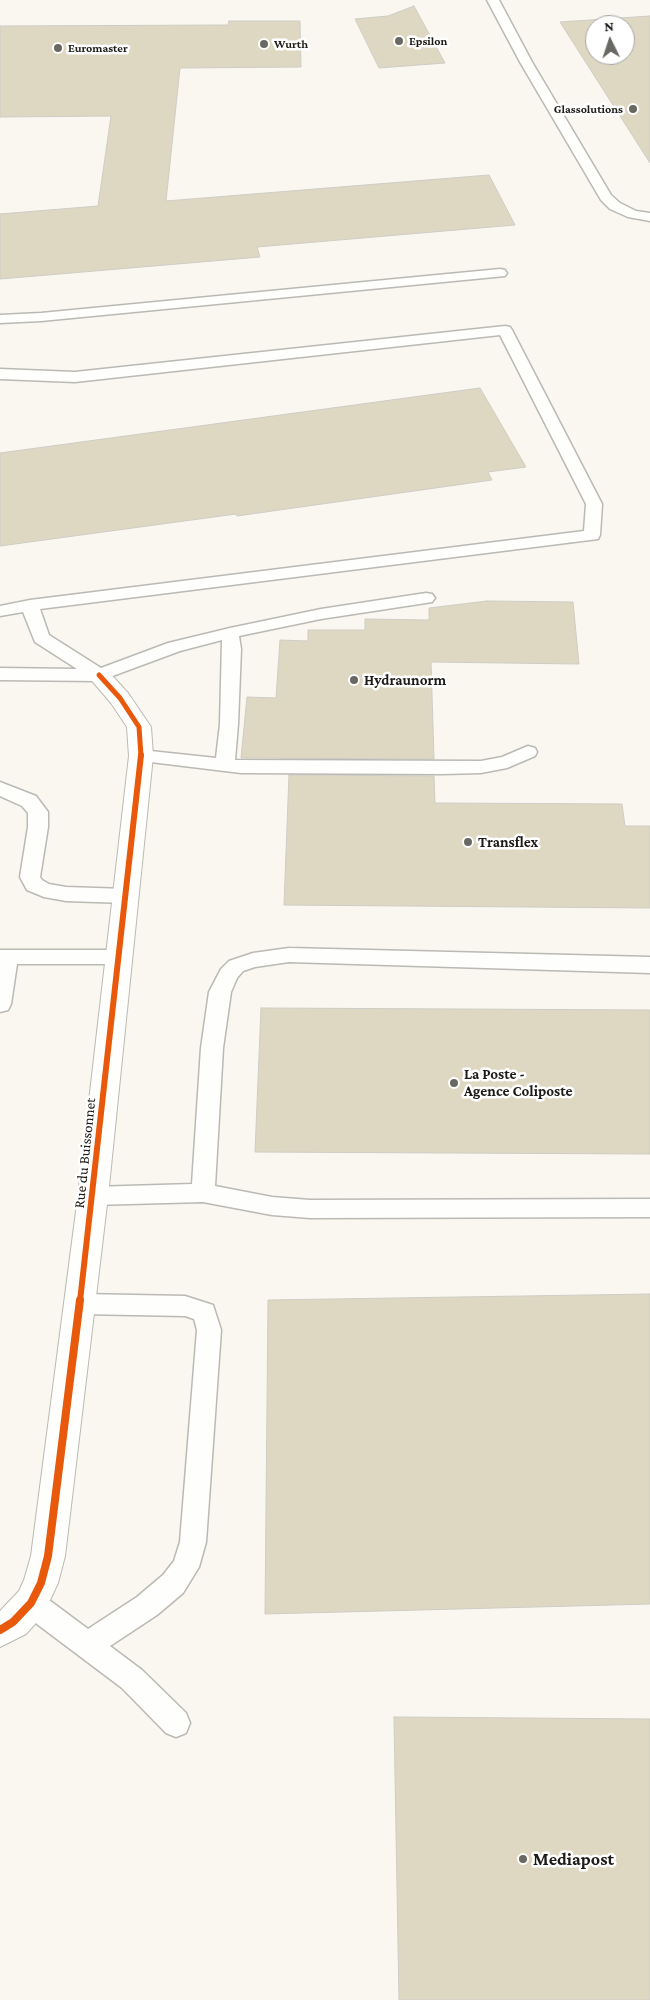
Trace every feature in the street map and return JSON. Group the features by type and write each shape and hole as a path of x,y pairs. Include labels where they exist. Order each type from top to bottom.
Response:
{"street":[{"name":"Rue du Buissonnet","path":"0,1630 13,1622 31,1603 41,1583 48,1556 81,1304 141,756 139,727 120,698 99,675"}],"lane":[{"path":"493,0 526,62 606,197 615,206 633,214 650,216"},
{"path":"0,319 40,317 500,273"},
{"path":"0,374 75,377 505,330 594,504 592,535 30,605 0,611"},
{"path":"0,674 99,675 174,647 230,633 321,614 426,598"},
{"path":"30,605 41,638 99,675"},
{"path":"225,765 229,724 232,648 230,633"},
{"path":"141,756 225,765 443,768 481,767 507,762 528,752"},
{"path":"0,788 28,801 38,812 38,828 30,877 34,885 44,890 66,894 126,896"},
{"path":"203,1193 212,1048 220,992 228,974 236,966 253,960 289,955 650,965"},
{"path":"0,1004 4,957 120,958"},
{"path":"93,1196 203,1193 272,1206 310,1209 650,1208"},
{"path":"81,1304 185,1306 204,1312 209,1330 193,1542 186,1567 173,1584 147,1606 88,1645"},
{"path":"31,1603 132,1679 176,1723"}],"building":[{"name":"Epsilon","path":"414,6 445,63 379,68 355,19 388,16"},
{"name":"Glassolutions","path":"650,16 650,163 587,65 635,65 635,17"},
{"name":"Glassolutions","path":"585,20 585,61 560,22"},
{"path":"229,21 300,21 301,67 180,68 166,201 489,175 515,225 257,247 260,257 0,279 0,214 98,206 111,116 0,117 0,26 228,25"},
{"path":"480,388 526,467 488,472 492,480 237,516 236,514 0,546 0,453"},
{"name":"Hydraunorm","path":"487,601 573,602 579,664 431,662 434,759 241,758 247,697 276,698 280,640 308,641 308,630 365,630 365,619 429,620 429,608"},
{"name":"Transflex","path":"289,775 434,776 435,803 622,804 625,826 650,826 650,908 284,905"},
{"name":"La Poste - Agence Coliposte","path":"261,1008 650,1010 650,1154 255,1152"},
{"path":"650,1294 650,1604 265,1614 268,1300"},
{"name":"Mediapost","path":"394,1717 650,1719 650,2000 399,2000"}],"cycle path":[{"path":"0,1630 13,1622 31,1603 41,1583 48,1556 93,1196 141,756 139,727 120,698 99,675"}],"place":[{"name":"Epsilon","path":"399,41"},
{"name":"Wurth","path":"264,44"},
{"name":"Euromaster","path":"58,48"},
{"name":"Glassolutions","path":"633,109"},
{"name":"Hydraunorm","path":"354,680"},
{"name":"Transflex","path":"468,842"},
{"name":"La Poste - Agence Coliposte","path":"454,1083"},
{"name":"Mediapost","path":"523,1859"}]}
